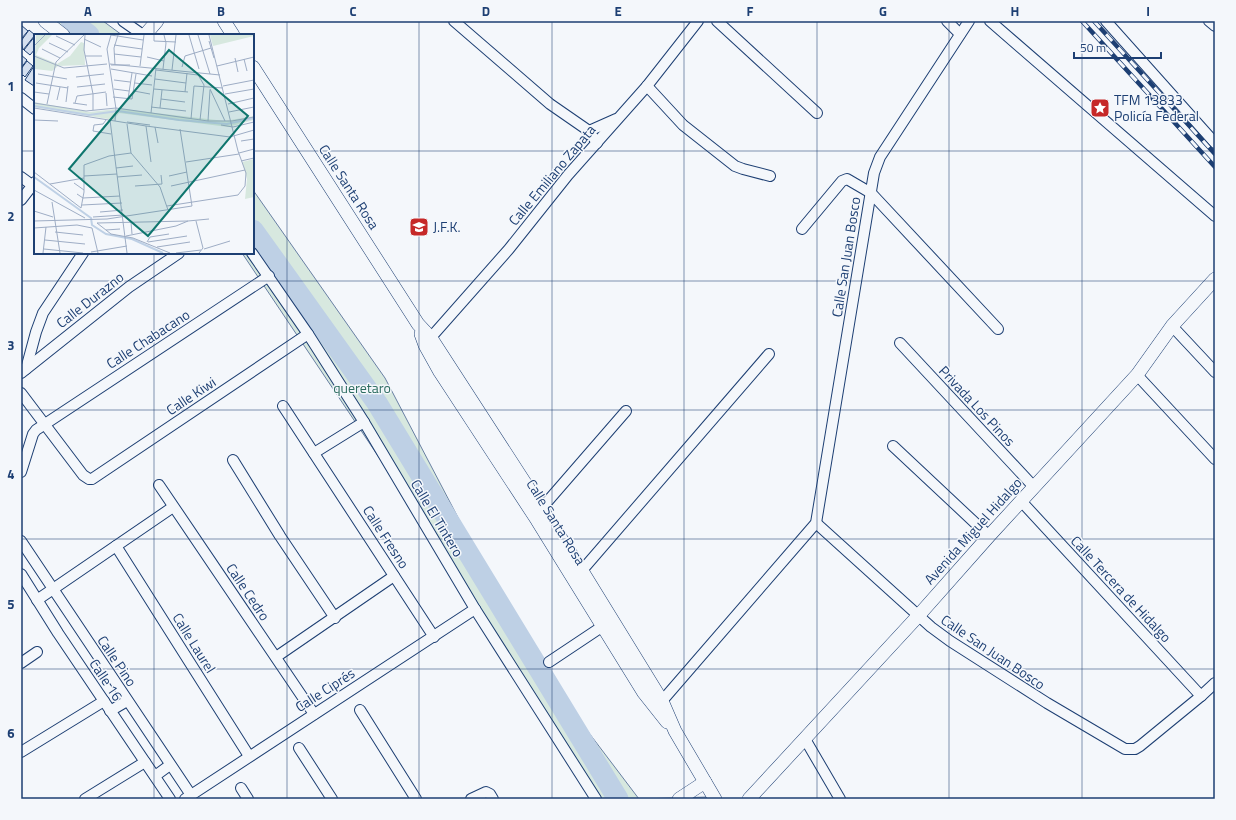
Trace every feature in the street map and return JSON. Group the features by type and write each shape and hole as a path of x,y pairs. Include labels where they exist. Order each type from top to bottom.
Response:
{"street":[{"path":"45,21 62,34"},
{"path":"123,21 142,34"},
{"path":"145,34 157,21"},
{"path":"224,21 231,34"},
{"path":"454,21 550,104 588,132 597,143"},
{"name":"Calle Emiliano Zapata","path":"428,341 509,249 568,175 647,86 698,21"},
{"path":"717,21 817,113"},
{"path":"947,21 960,34"},
{"name":"Calle San Juan Bosco","path":"969,21 880,157 874,173 816,523 931,627 950,641 1046,703 1125,749 1134,749 1201,696"},
{"path":"990,21 1215,216"},
{"path":"1106,21 1215,143"},
{"path":"1209,21 1215,26"},
{"name":"Calle Santa Rosa","path":"254,69 418,324 456,388 540,515 618,640 662,701 675,731 716,799"},
{"path":"647,86 683,125 735,166 770,176"},
{"path":"21,98 34,109"},
{"path":"588,132 620,118"},
{"path":"21,177 34,183 21,200"},
{"path":"802,229 844,179 847,179 871,193 998,330"},
{"path":"23,371 43,313 83,254"},
{"name":"Calle Durazno","path":"23,371 129,287 178,254"},
{"name":"Calle El Tintero","path":"253,254 308,334 364,422 475,609 596,799"},
{"name":"Calle Chabacano","path":"21,472 33,434 43,424 269,276"},
{"name":"Avenida Miguel Hidalgo","path":"748,799 919,615 989,536 1137,375 1172,326 1214,282"},
{"path":"1172,326 1215,372"},
{"name":"Calle Kiwi","path":"43,424 82,475 89,480 95,478 308,334"},
{"name":"Privada Los Pinos","path":"900,343 1034,487"},
{"path":"578,575 769,354"},
{"path":"1137,375 1215,459"},
{"path":"21,393 43,424"},
{"name":"Calle Fresno","path":"283,406 434,637"},
{"path":"540,515 547,502 626,411"},
{"path":"314,453 364,422"},
{"path":"893,446 989,536"},
{"path":"233,460 280,536 334,618"},
{"name":"Calle Cedro","path":"158,485 314,714"},
{"name":"Calle Tercera de Hidalgo","path":"1021,502 1201,696"},
{"path":"37,600 173,507"},
{"path":"662,701 816,523"},
{"name":"Calle Pino","path":"21,541 170,765 188,797"},
{"name":"Calle Laurel","path":"116,546 249,756"},
{"name":"Calle 16","path":"21,574 110,712 170,799"},
{"name":"Calle Santa Rosa","path":"578,575 603,626 618,640 648,698 675,731"},
{"path":"276,657 394,576"},
{"name":"Calle Ciprés","path":"188,797 475,609"},
{"path":"549,662 603,626"},
{"path":"21,663 37,652"},
{"path":"1201,696 1214,687"},
{"path":"21,752 104,701"},
{"path":"110,712 127,701"},
{"path":"360,710 416,799"},
{"path":"805,739 840,799"},
{"path":"299,748 332,799"},
{"path":"89,798 145,762"},
{"path":"155,776 170,765"},
{"path":"679,799 705,782"},
{"path":"241,788 248,799"},
{"path":"471,799 486,792 490,794 493,799"}],"green space":[{"path":"37,21 103,21 121,34 53,34"},
{"name":"queretaro","path":"254,191 385,378 530,655 639,799 596,799 429,532 243,254 254,254"},
{"path":"708,797 709,799 639,799"}],"building":[{"path":"21,25 28,31 21,39"},
{"path":"29,30 34,34 23,50 21,41"},
{"path":"34,37 34,50 30,55 24,50"},
{"path":"21,55 27,60 21,68"},
{"path":"27,61 33,66 25,77 23,75 21,77 21,69"},
{"path":"34,66 34,86 25,80"}],"waterway":[{"path":"71,21 88,34"},
{"path":"254,231 377,403 618,799"}],"railway":[{"path":"1082,21 1215,167"},
{"path":"1094,21 1215,154"}],"place":[{"name":"TFM 13833 Policía Federal","path":"1100,108"},
{"name":"J.F.K.","path":"419,227"}]}
